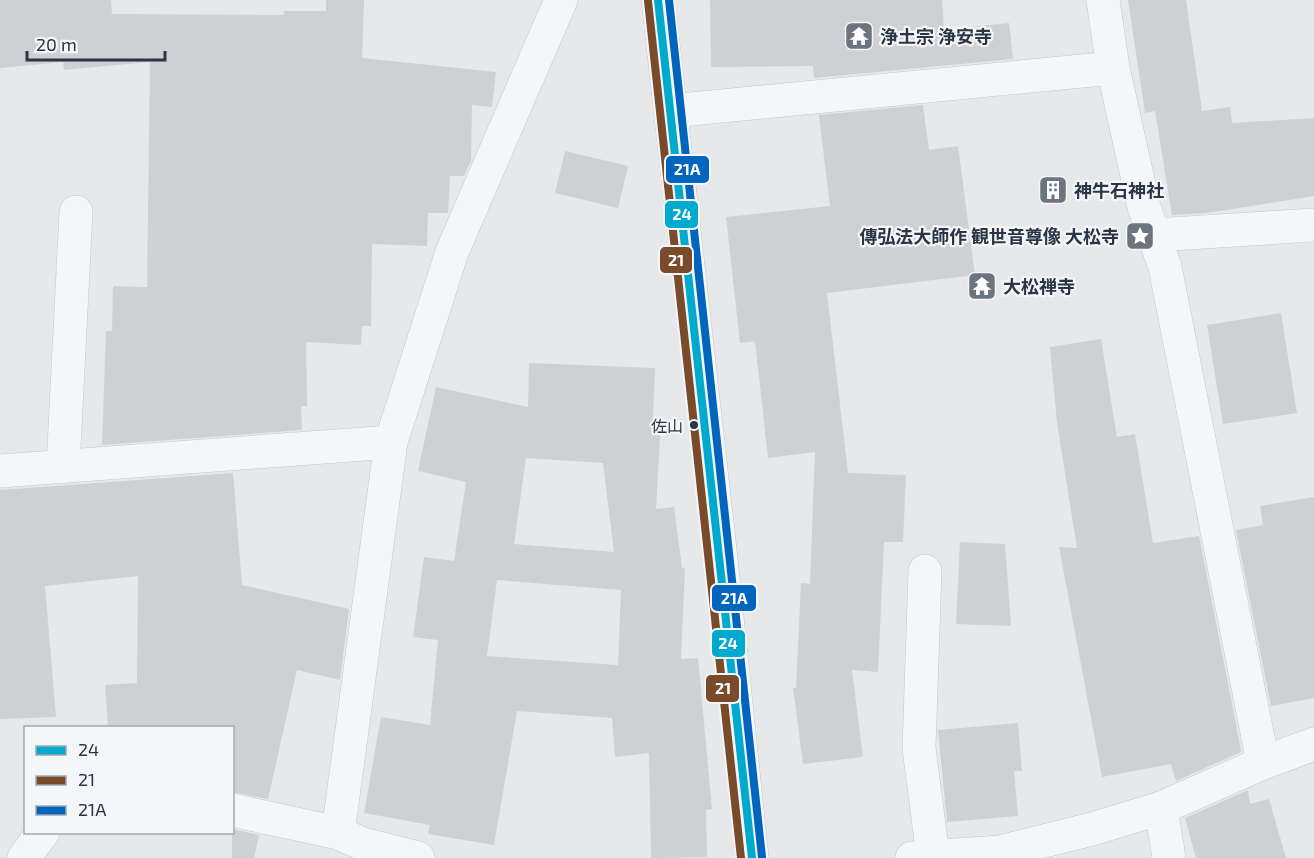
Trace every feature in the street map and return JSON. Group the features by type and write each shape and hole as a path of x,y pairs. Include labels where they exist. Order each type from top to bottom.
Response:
{"main road":[{"path":"658,0 752,858"}],"street":[{"path":"338,833 391,442 452,252 561,0"},
{"path":"1103,0 1113,68 1144,207 1155,235 1167,278 1263,763"},
{"path":"670,111 1113,68"},
{"path":"63,467 76,212"},
{"path":"1155,235 1314,225"},
{"path":"0,471 391,442"},
{"path":"925,571 919,748 922,857 1000,855 1092,829 1161,808 1263,763 1314,744"},
{"path":"1161,808 1169,858"},
{"path":"234,810 338,833 363,844 418,858"}],"building":[{"path":"0,0 111,0 112,14 284,15 284,11 326,11 326,0 364,0 362,58 496,72 492,107 472,105 471,161 464,176 450,176 448,213 428,213 427,246 372,244 371,326 362,326 361,345 306,342 307,406 301,406 302,430 102,445 106,331 112,331 113,286 147,287 150,62 64,70 63,62 0,68"},
{"name":"浄土宗 浄安寺","path":"710,0 942,0 944,30 1009,23 1013,59 814,78 813,66 711,67"},
{"path":"1128,0 1186,0 1202,111 1230,107 1232,123 1314,118 1314,196 1207,213 1172,215 1155,111 1145,113"},
{"path":"923,105 929,150 958,146 975,275 827,293 848,473 906,475 903,542 884,542 878,672 852,670 863,757 803,764 793,688 796,688 801,583 810,584 815,452 768,458 755,341 740,343 726,217 830,206 819,115"},
{"path":"565,151 628,166 618,208 555,193"},
{"path":"1281,313 1297,413 1223,424 1207,325"},
{"path":"1101,339 1117,437 1135,434 1153,543 1199,536 1241,752 1176,781 1171,764 1102,777 1059,547 1077,548 1057,423 1050,347"},
{"path":"529,363 655,368 653,418 661,418 656,509 674,507 682,568 685,568 681,659 698,658 712,809 706,810 707,857 651,858 649,753 615,757 612,718 517,711 494,845 428,834 430,825 364,813 381,717 430,725 438,640 413,637 424,557 454,561 466,482 418,471 436,387 528,407","holes":["526,458 603,463 614,552 514,544","497,580 621,590 618,665 487,656"]},
{"path":"233,473 242,585 349,609 340,680 297,670 268,799 234,792 234,726 108,726 105,685 137,683 138,576 45,586 56,717 0,719 0,490"},
{"path":"1314,497 1314,698 1271,706 1236,530 1263,525 1260,506"},
{"path":"960,542 1005,544 1011,626 956,624"},
{"path":"1018,723 1022,771 1014,771 1018,816 947,822 938,730"},
{"path":"1248,790 1250,804 1269,799 1286,858 1196,858 1185,818"},
{"path":"234,829 259,835 254,858 232,858"}],"transit line":[{"name":"24","path":"658,0 752,858"},
{"name":"21A","path":"669,0 762,857"},
{"name":"21","path":"648,1 741,858"}],"place":[{"name":"浄土宗 浄安寺","path":"859,36"},
{"name":"神牛石神社","path":"1053,190"},
{"name":"傳弘法大師作 観世音尊像 大松寺","path":"1140,236"},
{"name":"大松禅寺","path":"982,286"},
{"name":"佐山","path":"694,425"}]}
